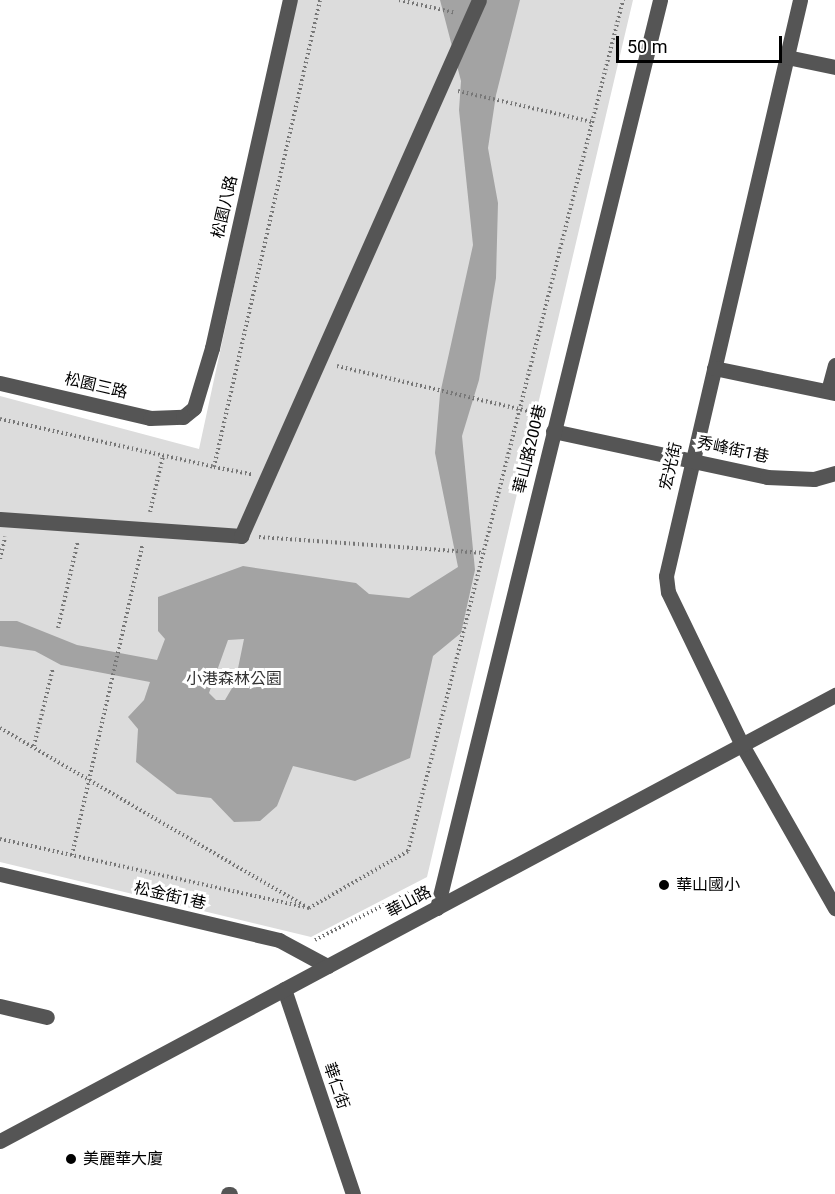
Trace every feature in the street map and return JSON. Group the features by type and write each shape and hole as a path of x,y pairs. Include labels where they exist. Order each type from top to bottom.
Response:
{"street":[{"name":"松園八路","path":"183,417 194,408 201,391 290,0"},
{"path":"0,519 241,536 479,0"},
{"name":"華山路200巷","path":"437,908 660,0"},
{"name":"宏光街","path":"800,0 669,556 668,592 742,745 835,908"},
{"path":"787,57 835,67"},
{"path":"714,368 832,392 835,365"},
{"name":"松園三路","path":"0,383 150,418 183,417"},
{"name":"秀峰街1巷","path":"555,424 691,460 767,477 814,478 835,473"},
{"name":"華山路","path":"0,1141 835,695"},
{"name":"松金街1巷","path":"0,874 279,940 327,966"},
{"name":"華仁街","path":"284,989 353,1194"},
{"path":"0,1006 47,1017"}],"path":[{"path":"399,0 472,16"},
{"path":"0,839 309,908 408,850 623,0"},
{"path":"440,87 592,122"},
{"path":"319,361 519,409 555,424"},
{"path":"72,855 87,775 163,456"},
{"path":"214,467 267,478"},
{"path":"58,628 82,525"},
{"path":"241,536 483,553"},
{"path":"34,746 53,668"},
{"path":"0,728 87,775 309,908"}],"green space":[{"name":"小港森林公園","path":"296,0 633,0 427,877 311,937 0,862 0,396 199,449"}],"shaded area":[{"path":"440,0 520,0 496,95 488,148 498,203 496,278 479,380 462,436 475,570 461,633 433,656 410,758 355,781 293,766 277,806 260,821 234,822 211,798 177,794 136,762 138,729 128,717 144,700 150,682 61,665 35,651 0,646 0,621 17,621 77,645 157,660 165,639 158,631 158,597 243,566 356,583 369,594 409,598 458,567 435,453 440,394 473,245 459,110 461,81","holes":["244,639 235,683 225,700 216,700 209,693 228,640"]}],"place":[{"name":"華山國小","path":"664,885"},
{"name":"美麗華大廈","path":"71,1159"}]}
